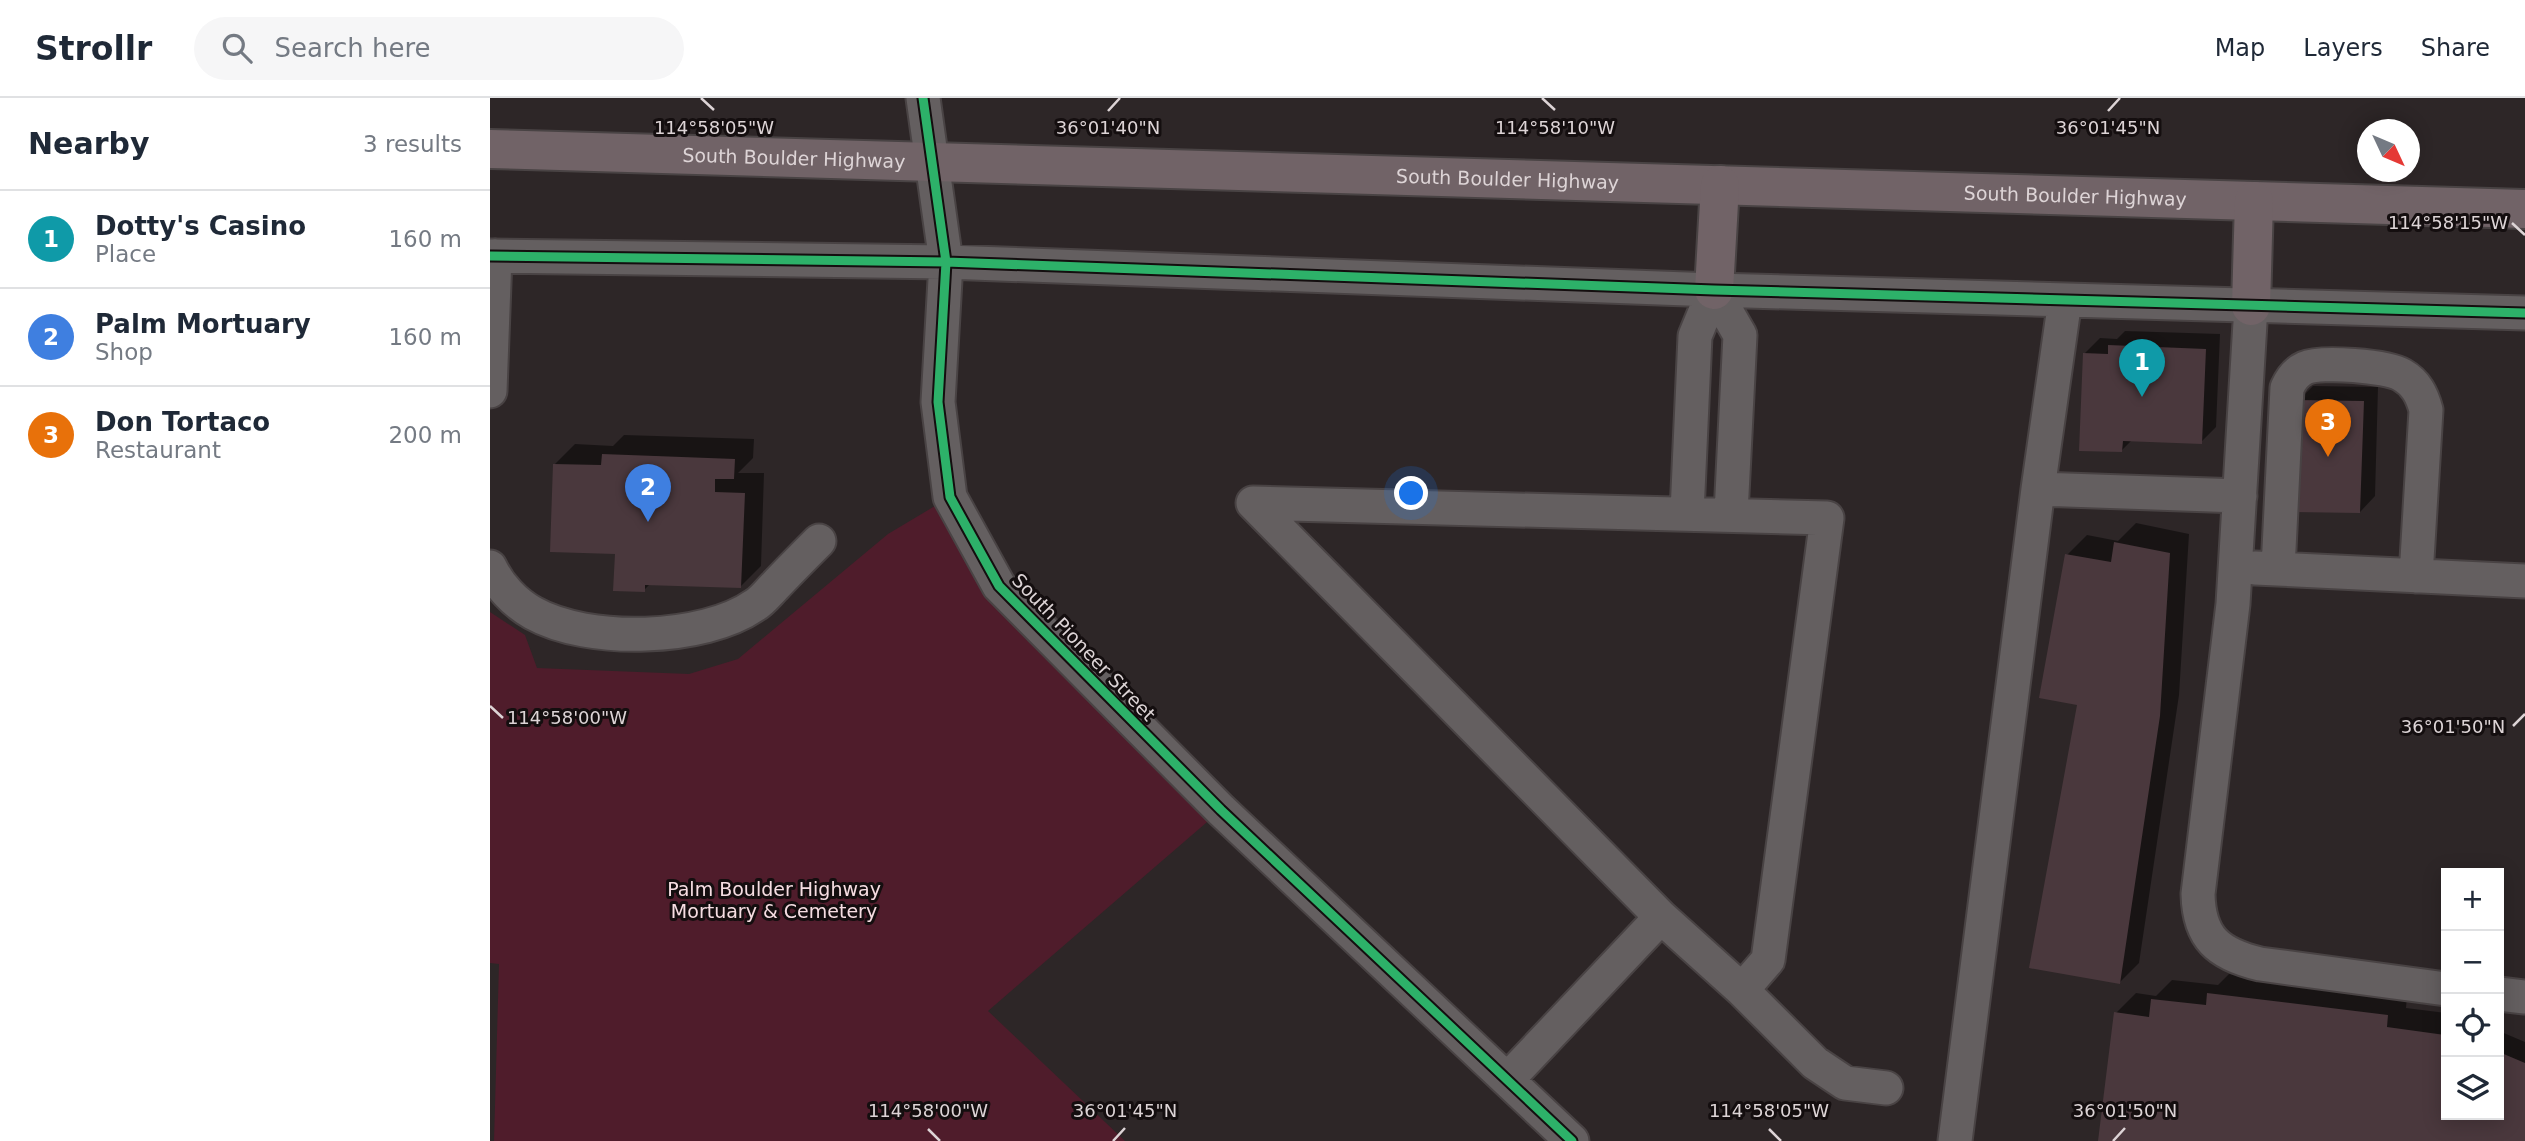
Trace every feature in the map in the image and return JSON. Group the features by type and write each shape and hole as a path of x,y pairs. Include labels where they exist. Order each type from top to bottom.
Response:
{"main road":[{"name":"South Boulder Highway","path":"490,149 2525,209"},
{"path":"1714,290 1720,186"},
{"path":"2251,306 2254,201"}],"street":[{"name":"South Pioneer Street","path":"923,98 946,262 938,402 950,497 999,586 1221,810 1572,1141"},
{"path":"490,391 493,256 946,262 1714,290 2525,313"},
{"path":"1687,513 1695,336 1714,290"},
{"path":"1714,290 1740,335 1731,514"},
{"path":"1955,1141 2038,489 2065,300"},
{"path":"2251,306 2232,618 2198,894 2199,916 2214,941 2235,958 2441,988"},
{"path":"2278,569 2287,388 2297,372 2315,365 2390,370 2414,384 2423,396 2426,410 2416,576"},
{"path":"2038,489 2240,496"},
{"path":"1742,990 1768,960 1827,518 1253,503 1661,917 1742,990 1815,1063 1845,1083 1886,1088"},
{"path":"490,567 496,580 513,598 533,613 557,624 618,635 674,632 716,624 756,605 819,541"},
{"path":"2235,567 2525,581"},
{"path":"1508,1079 1661,917"},
{"path":"2504,995 2525,997"}],"green space":[{"name":"Palm Boulder Highway Mortuary & Cemetery","path":"950,497 999,586 1221,810 988,1011 1125,1141 494,1141 499,964 490,963 490,612 525,635 537,668 689,674 738,659 888,534"}],"building":[{"path":"2108,345 2206,349 2202,444 2123,441 2122,452 2079,451 2083,353 2108,354"},
{"path":"2296,400 2364,401 2360,513 2293,512"},
{"path":"602,454 735,459 734,479 715,479 715,492 745,493 741,588 645,585 645,592 613,591 615,554 550,552 553,464 601,465"},
{"path":"2114,542 2170,553 2160,716 2120,984 2029,968 2077,705 2039,698 2065,554 2111,562"},
{"path":"2207,993 2388,1015 2387,1027 2441,1034 2441,1120 2504,1120 2504,1054 2525,1063 2525,1141 2098,1141 2114,1012 2149,1017 2151,999 2206,1005"}],"cycle path":[{"path":"923,98 946,262 938,402 950,497 999,586 1221,810 1572,1141"},
{"path":"490,256 946,262 1714,290 2525,313"}],"place":[{"name":"Dotty's Casino","path":"2142,397"},
{"name":"Don Tortaco","path":"2328,457"},
{"name":"Palm Mortuary","path":"648,522"}]}
